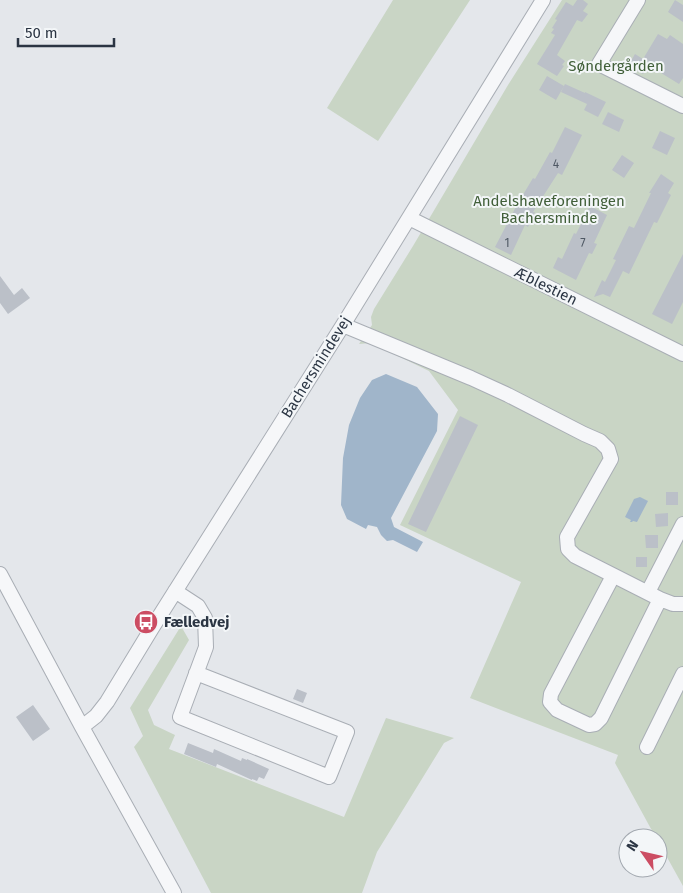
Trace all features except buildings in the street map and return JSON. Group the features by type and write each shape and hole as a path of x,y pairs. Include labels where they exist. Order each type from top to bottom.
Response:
{"street":[{"name":"Bachersmindevej","path":"82,727 101,711 544,0"},
{"path":"638,0 599,64 683,106"},
{"name":"Æblestien","path":"409,218 683,354"},
{"path":"343,325 471,378 584,434 600,440 608,449 611,459 567,537 568,549 575,556 654,596 673,604 683,604"},
{"path":"613,576 551,694 550,702 557,710 589,726 595,724 601,718 683,524"},
{"path":"0,574 174,893"},
{"path":"175,591 198,606 205,618 206,647 196,673 180,717 329,777 347,732 196,673"},
{"path":"647,747 683,674"}],"green space":[{"path":"393,0 470,0 378,141 327,108"},
{"path":"562,0 683,0 683,886 668,859 668,828 651,828 615,763 618,755 470,698 521,582 400,525 458,410 429,371 371,343 359,344 372,325 371,317 374,309 508,85"},
{"path":"181,626 189,640 148,710 154,725 175,735 169,749 344,817 386,718 454,738 444,743 377,852 362,893 211,893 134,747 143,736 130,708"}],"water":[{"path":"386,374 417,387 438,414 437,431 391,518 394,527 423,542 417,552 393,540 387,541 377,527 368,525 366,529 347,519 341,505 343,458 349,425 360,398 372,380"},
{"path":"640,497 648,501 637,522 630,522 631,520 625,517 634,499"}],"place":[{"name":"Fælledvej","path":"146,622"}],"park label":[{"name":"Søndergården","path":"616,66"},
{"name":"Andelshaveforeningen Bachersminde","path":"549,210"}]}
